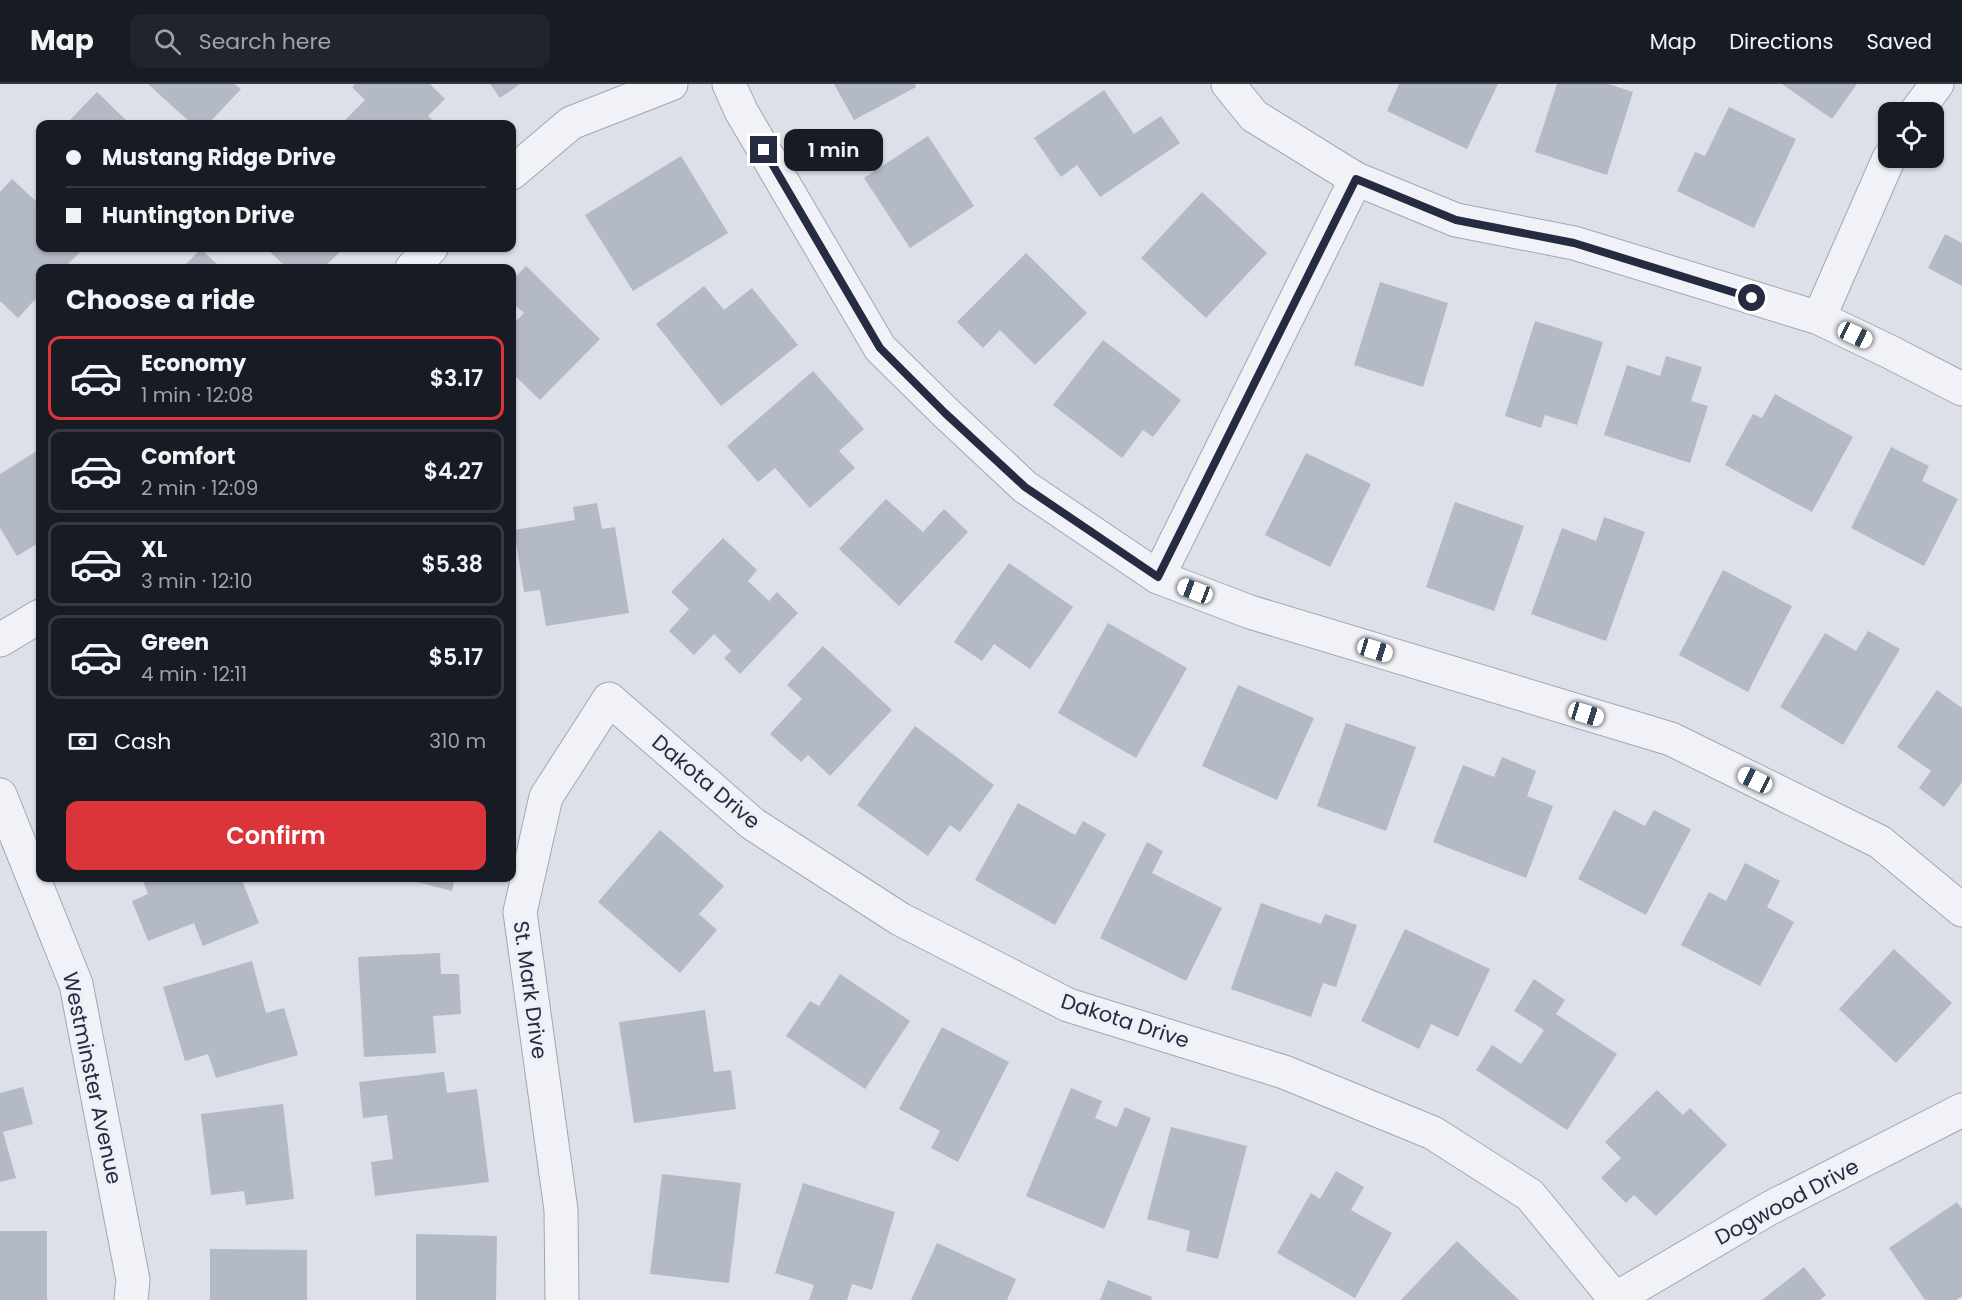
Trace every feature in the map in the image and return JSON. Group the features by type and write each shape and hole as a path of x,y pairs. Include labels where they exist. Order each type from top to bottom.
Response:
{"street":[{"path":"516,170 571,123 671,84"},
{"path":"729,84 741,111 880,348 945,413 1025,487 1158,577 1250,612 1671,739 1880,842 1962,910"},
{"path":"1228,84 1254,116 1356,179 1456,220 1574,243 1819,318 1962,389"},
{"path":"1924,102 1937,84"},
{"path":"1819,318 1885,168"},
{"path":"1158,577 1356,179"},
{"path":"416,264 427,252"},
{"path":"0,640 36,618"},
{"name":"Dakota Drive","path":"609,699 753,824 900,919 1068,1005 1284,1072 1433,1133 1530,1196 1615,1299"},
{"name":"St. Mark Drive","path":"562,1300 561,1210 520,912 546,797 609,699"},
{"name":"Westminster Avenue","path":"0,795 76,984 133,1280 131,1300"},
{"name":"Dogwood Drive","path":"1615,1299 1770,1208 1962,1110"}],"building":[{"path":"148,84 234,84 241,89 212,120 188,120"},
{"path":"355,84 430,84 445,99 428,116 432,120 345,120 365,100 352,87"},
{"path":"490,84 520,84 500,98"},
{"path":"834,84 915,84 916,87 854,120"},
{"path":"1399,84 1498,84 1467,149 1387,111"},
{"path":"1557,84 1608,84 1633,92 1607,175 1535,152"},
{"path":"1782,84 1857,84 1832,119"},
{"path":"1104,90 1134,134 1161,116 1180,143 1100,197 1077,165 1061,177 1034,138"},
{"path":"97,92 126,120 70,120"},
{"path":"1729,107 1796,139 1754,228 1677,191 1695,152 1705,156"},
{"path":"928,136 974,206 910,248 864,178"},
{"path":"681,156 728,233 633,291 585,215"},
{"path":"12,179 36,201 36,252 80,252 68,264 36,264 36,298 18,318 0,301 0,192"},
{"path":"1202,192 1267,253 1206,318 1141,258"},
{"path":"1945,234 1962,243 1962,286 1928,268"},
{"path":"198,252 204,252 217,264 186,264"},
{"path":"270,252 340,252 327,264 283,264"},
{"path":"1026,253 1087,313 1035,365 1000,330 983,348 957,322"},
{"path":"526,266 600,339 540,400 516,377 516,321 524,313 516,306 516,277"},
{"path":"1380,282 1448,303 1423,387 1354,365"},
{"path":"704,286 724,310 752,288 798,345 721,406 656,324"},
{"path":"1535,321 1603,342 1577,425 1545,415 1541,428 1505,416"},
{"path":"1103,340 1181,400 1153,437 1143,430 1122,458 1053,405"},
{"path":"1666,356 1702,367 1691,401 1708,406 1690,463 1604,435 1627,365 1660,376"},
{"path":"813,371 864,429 839,451 855,468 810,508 775,468 758,482 727,446"},
{"path":"1775,394 1853,437 1812,512 1725,465 1753,414 1762,418"},
{"path":"1891,447 1929,466 1922,481 1958,499 1924,566 1851,528"},
{"path":"36,452 36,544 17,556 0,528 0,474"},
{"path":"1306,453 1371,484 1330,567 1265,535"},
{"path":"886,499 923,532 944,509 968,532 899,606 839,549"},
{"path":"1455,502 1524,526 1494,611 1426,587"},
{"path":"597,503 602,529 615,527 629,613 546,626 540,590 524,592 516,530 575,520 573,507"},
{"path":"1604,517 1645,532 1606,641 1531,614 1562,528 1596,541"},
{"path":"723,538 757,570 748,581 769,601 777,592 798,613 740,674 724,658 731,651 714,634 694,655 669,631 689,609 671,592"},
{"path":"1009,563 1073,607 1030,669 994,644 982,661 954,642"},
{"path":"1723,570 1792,606 1748,692 1679,655"},
{"path":"1108,623 1187,668 1136,758 1058,713"},
{"path":"1868,631 1900,649 1843,745 1780,707 1825,633 1856,651"},
{"path":"823,646 892,710 830,776 808,755 801,762 770,734 802,699 787,685"},
{"path":"1238,685 1314,718 1277,800 1202,766"},
{"path":"1937,690 1962,708 1962,782 1944,807 1919,788 1931,771 1897,747"},
{"path":"1346,723 1416,747 1386,831 1317,806"},
{"path":"915,726 994,785 960,832 950,825 928,856 857,805"},
{"path":"1502,757 1536,771 1527,796 1553,806 1526,878 1433,842 1463,765 1494,777"},
{"path":"1018,803 1075,835 1083,821 1106,834 1055,925 975,880"},
{"path":"1614,810 1645,826 1654,810 1691,829 1646,915 1578,879"},
{"path":"660,830 724,886 699,914 717,930 680,973 598,902"},
{"path":"1147,842 1163,851 1152,873 1222,908 1186,981 1100,938"},
{"path":"1745,863 1780,881 1767,907 1794,922 1760,986 1681,945 1709,892 1726,901"},
{"path":"144,882 243,882 259,923 203,946 194,923 148,941 132,901 148,894"},
{"path":"417,882 454,882 452,891"},
{"path":"1261,903 1321,924 1325,914 1357,925 1336,987 1323,983 1311,1017 1231,989"},
{"path":"1405,929 1490,969 1458,1037 1431,1024 1419,1049 1361,1021"},
{"path":"1894,949 1952,1003 1896,1063 1839,1009"},
{"path":"440,953 441,974 459,974 461,1014 433,1016 436,1053 364,1057 358,957"},
{"path":"252,961 266,1013 284,1008 298,1055 216,1078 208,1054 185,1061 163,987"},
{"path":"840,974 910,1021 865,1089 786,1036 810,1001 819,1006"},
{"path":"1534,979 1565,1000 1556,1014 1617,1054 1567,1130 1476,1070 1492,1045 1521,1064 1544,1030 1514,1011"},
{"path":"705,1010 714,1072 731,1070 736,1109 634,1123 619,1022"},
{"path":"942,1027 1009,1062 958,1162 931,1148 940,1131 899,1109"},
{"path":"444,1072 447,1093 477,1089 489,1182 375,1196 371,1162 393,1159 387,1115 363,1118 359,1082"},
{"path":"23,1087 33,1124 3,1132 16,1178 0,1182 0,1093"},
{"path":"1071,1088 1102,1101 1095,1118 1117,1127 1125,1107 1151,1118 1104,1229 1026,1196"},
{"path":"1657,1090 1683,1115 1690,1108 1727,1145 1656,1216 1634,1195 1626,1203 1601,1178 1621,1158 1605,1142"},
{"path":"283,1104 294,1199 246,1205 244,1191 211,1195 201,1114"},
{"path":"1171,1127 1247,1146 1218,1259 1186,1251 1190,1231 1147,1219"},
{"path":"1336,1171 1364,1187 1351,1210 1392,1233 1355,1298 1277,1253 1311,1193 1320,1199"},
{"path":"662,1174 741,1183 729,1283 650,1274"},
{"path":"803,1183 895,1212 872,1290 852,1284 847,1300 809,1300 814,1285 775,1273"},
{"path":"1957,1202 1962,1209 1962,1296 1956,1300 1925,1300 1889,1248"},
{"path":"0,1231 47,1231 47,1300 0,1300"},
{"path":"416,1234 497,1236 496,1300 416,1300"},
{"path":"1457,1241 1519,1300 1401,1300"},
{"path":"937,1243 1016,1279 1007,1300 911,1300"},
{"path":"210,1249 307,1250 307,1300 210,1300"},
{"path":"1804,1267 1826,1295 1820,1300 1762,1300"},
{"path":"1108,1280 1152,1297 1151,1300 1100,1300"}],"route":[{"path":"764,150 880,348 945,413 1025,487 1158,577 1356,179 1456,220 1574,243 1752,298"}]}
